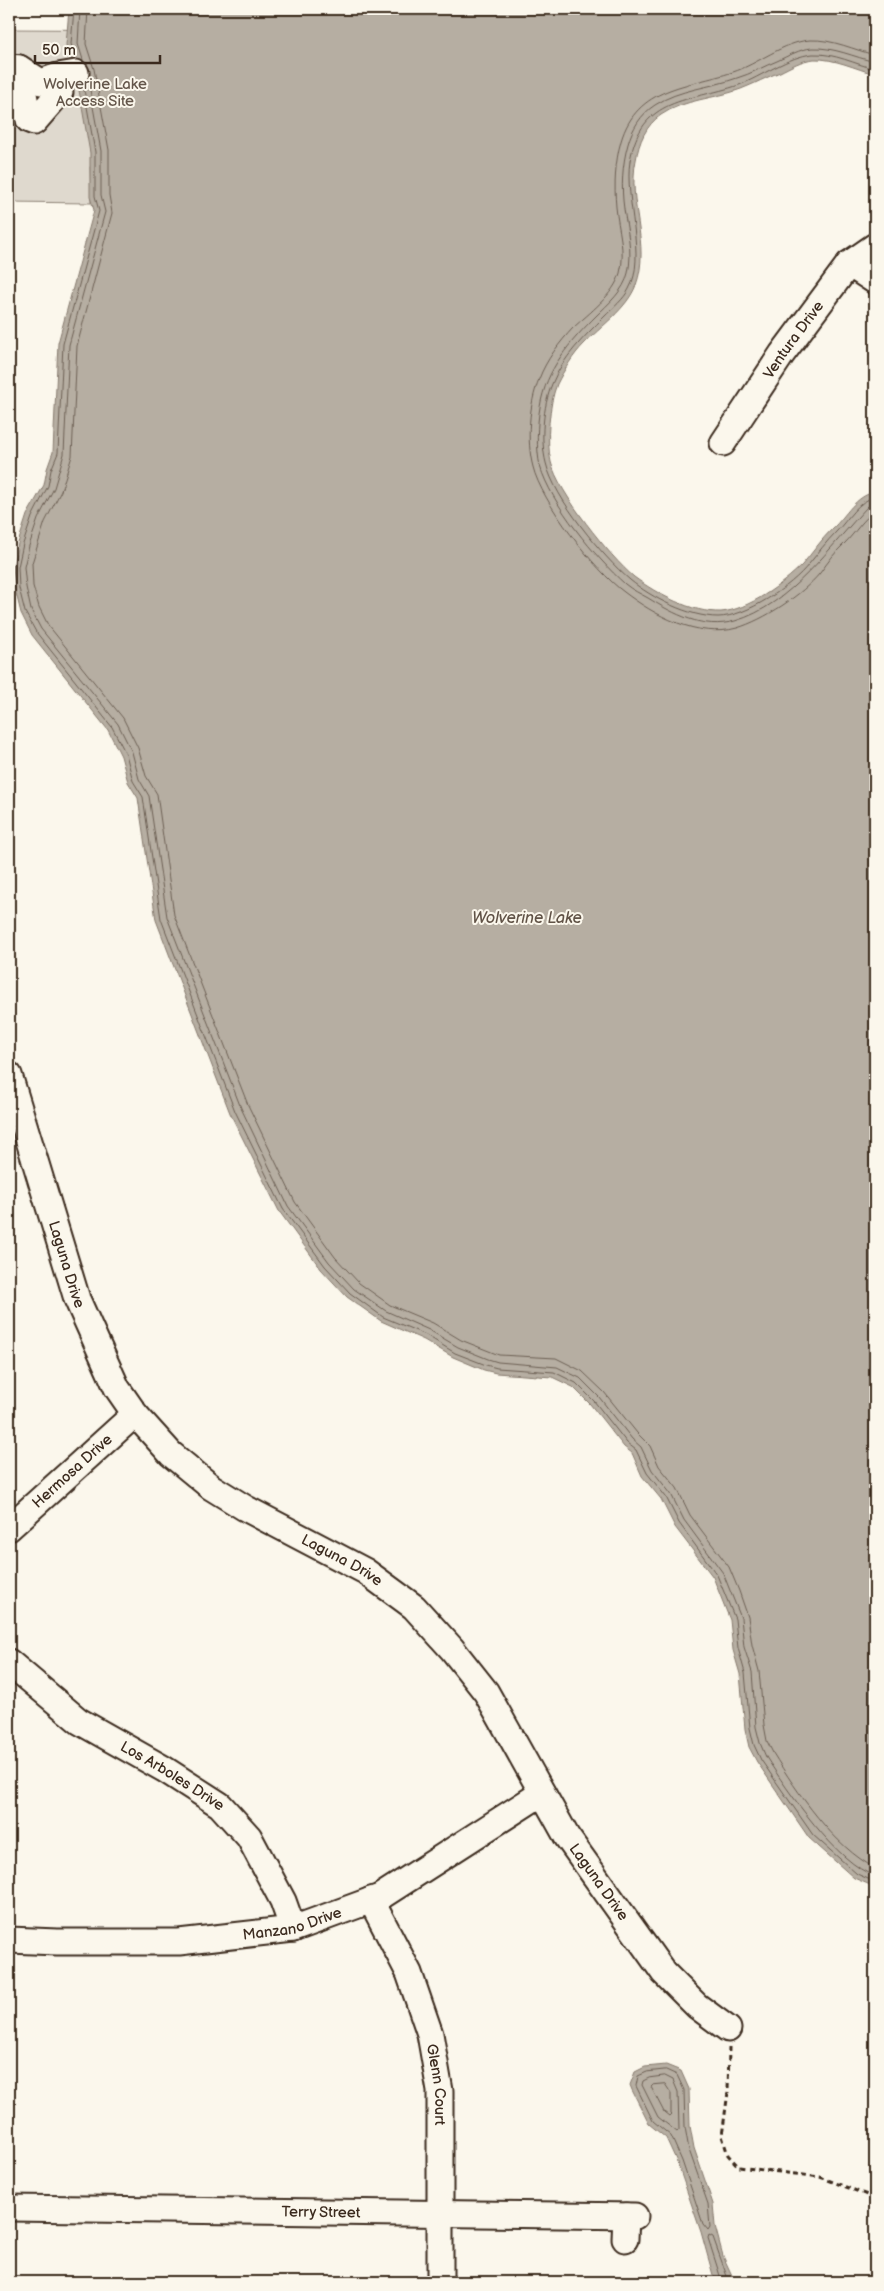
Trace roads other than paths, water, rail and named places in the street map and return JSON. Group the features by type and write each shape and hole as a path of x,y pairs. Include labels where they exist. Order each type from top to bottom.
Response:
{"street":[{"path":"14,67 64,84 34,122 29,120 14,67"},
{"name":"Ventura Drive","path":"723,443 782,354 849,264 875,246"},
{"path":"849,264 875,281"},
{"name":"Laguna Drive","path":"9,1076 77,1299 117,1388 135,1414 171,1454 211,1487 245,1508 365,1571 414,1607 452,1649 486,1692 582,1862 664,1973 697,2006 728,2029"},
{"name":"Hermosa Drive","path":"9,1528 135,1414"},
{"name":"Los Arboles Drive","path":"9,1662 79,1721 164,1769 220,1805 249,1837 283,1901 292,1929"},
{"name":"Manzano Drive","path":"9,1940 179,1942 292,1929 380,1897 542,1793"},
{"name":"Glenn Court","path":"371,1900 409,1973 430,2034 440,2091 440,2282"},
{"name":"Terry Street","path":"9,2208 440,2212 629,2224"}],"water":[{"name":"Wolverine Lake","path":"69,9 875,9 875,74 829,60 814,59 796,64 741,89 690,102 670,110 656,119 647,129 639,147 634,176 641,254 640,270 636,285 620,310 572,358 557,384 550,412 549,454 556,475 574,506 599,540 624,568 653,590 675,601 687,606 710,611 721,612 731,610 753,601 775,588 802,565 857,502 868,494 875,492 875,1887 854,1878 809,1838 757,1762 749,1747 745,1729 740,1674 733,1650 730,1620 713,1577 675,1527 661,1499 642,1476 632,1453 624,1447 590,1404 573,1387 552,1377 496,1373 484,1370 453,1357 424,1340 381,1321 347,1297 321,1269 279,1211 230,1113 156,920 138,798 128,782 121,756 108,730 32,635 21,613 15,589 13,567 18,543 27,515 44,485 53,452 58,343 94,210 90,197 90,153 76,73 66,45"},
{"path":"666,2065 681,2071 689,2089 690,2126 694,2148 713,2204 715,2226 723,2256 735,2282 718,2282 713,2275 701,2232 677,2162 666,2138 649,2124 630,2085 635,2072 645,2067"}],"park label":[{"name":"Wolverine Lake Access Site","path":"95,92"}]}
